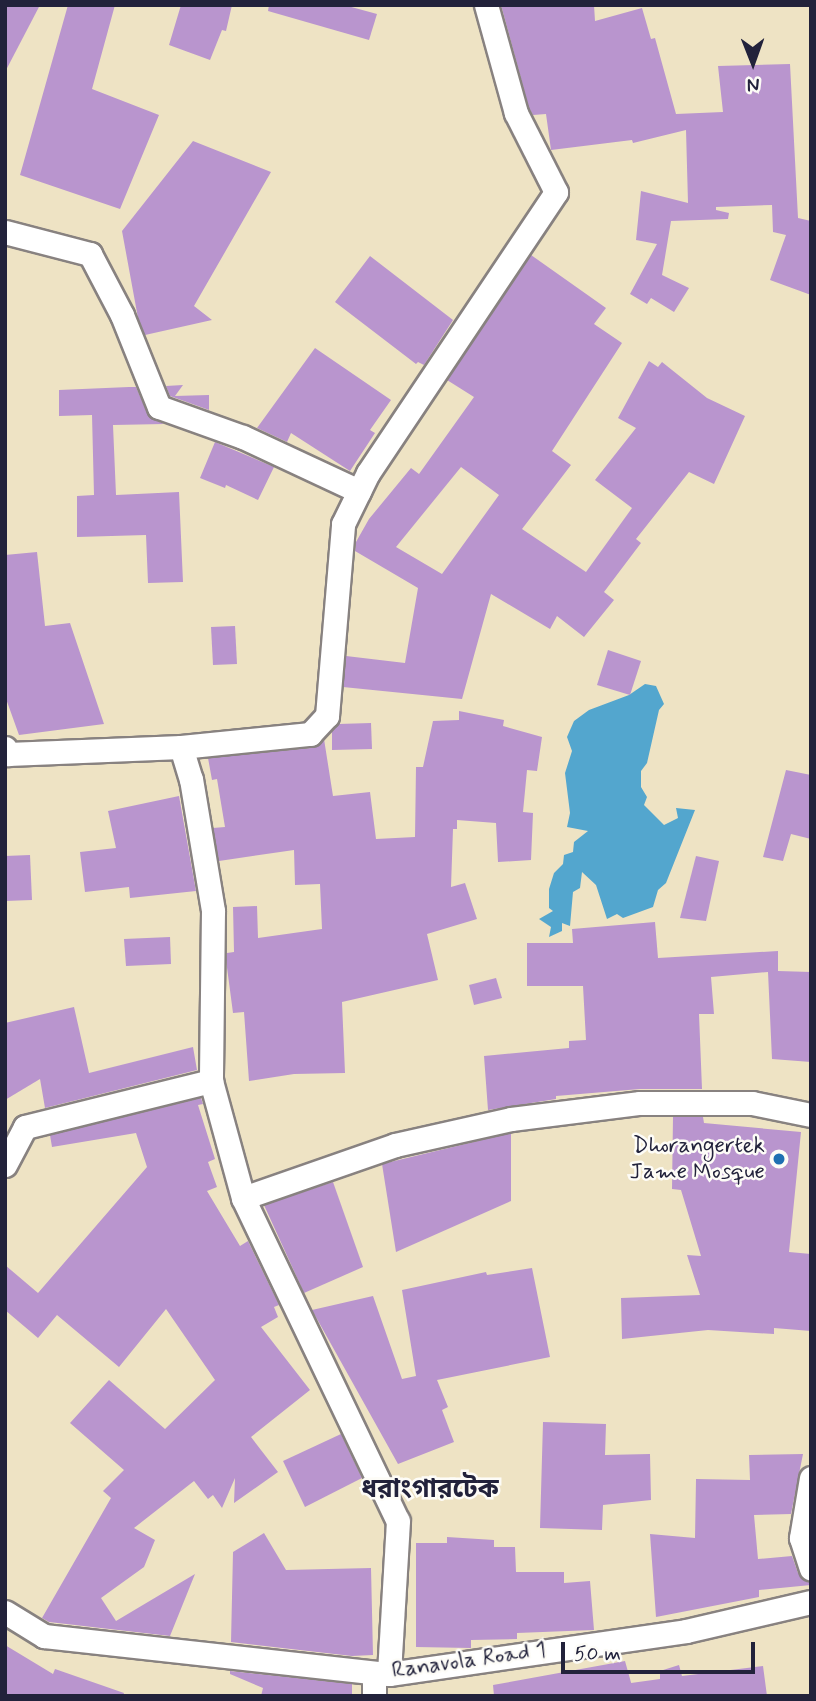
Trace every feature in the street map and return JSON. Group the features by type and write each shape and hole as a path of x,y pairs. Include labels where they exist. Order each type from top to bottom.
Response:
{"street":[{"path":"5,748 8,754 181,747 310,734 327,716 344,524 368,472 556,192 516,113 486,5"},
{"path":"5,232 90,254 122,315 159,407 243,438 359,491"},
{"path":"181,747 191,779 213,911 211,1081 243,1198 398,1521 381,1673 374,1696"},
{"path":"5,1165 25,1127 211,1081"},
{"path":"243,1198 395,1145 512,1119 640,1103 752,1103 811,1115"},
{"path":"811,1478 801,1538 811,1568"},
{"name":"Ranavola Road 1","path":"5,1612 44,1636 381,1673 686,1631 811,1602"}],"water":[{"path":"645,684 656,686 664,704 659,710 647,763 641,771 641,787 647,797 644,805 664,825 678,818 676,808 695,810 666,883 658,890 653,907 623,918 617,914 607,919 596,885 582,872 580,888 573,892 570,926 562,923 562,931 549,937 551,927 539,919 553,911 549,908 549,889 554,873 563,864 564,855 573,852 574,842 588,831 567,827 570,813 565,773 572,751 567,737 574,721 589,710 629,695"}],"building":[{"path":"5,5 40,5 5,72"},
{"path":"68,5 115,5 92,89 159,115 120,209 20,175"},
{"path":"181,5 232,5 226,31 222,30 210,60 169,45"},
{"path":"269,5 344,5 377,14 369,40 268,11"},
{"path":"501,5 594,5 595,21 642,8 651,39 655,38 676,114 723,112 718,66 790,64 798,218 811,221 811,295 770,280 786,235 773,232 772,205 716,207 716,210 729,213 728,219 671,221 662,275 689,288 674,312 651,298 647,304 630,294 657,244 636,240 641,191 688,203 686,130 633,143 632,140 551,150 546,114 533,115 529,108"},
{"path":"193,141 271,172 194,306 212,320 145,335 138,318 122,231"},
{"path":"531,255 606,308 594,324 622,343 552,451 571,465 522,529 586,572 632,508 595,480 636,428 618,418 649,361 658,367 662,362 707,398 745,416 714,484 689,472 636,539 641,543 604,592 614,600 584,637 557,616 550,629 491,594 462,699 343,687 346,656 405,663 418,588 355,551 356,542 369,519 411,468 419,474 474,397 447,380","holes":["461,467 499,495 442,574 396,547"]},
{"path":"370,256 453,320 424,365 418,362 416,364 335,302"},
{"path":"315,348 391,400 370,430 375,433 350,471 291,433 287,442 257,428"},
{"path":"183,385 175,396 209,395 209,410 170,396 166,386"},
{"path":"136,387 149,417 164,424 113,425 116,495 179,492 183,582 148,583 146,535 77,537 77,496 94,495 92,415 59,416 59,390"},
{"path":"215,442 274,467 258,500 226,485 225,488 200,478"},
{"path":"37,552 45,626 70,623 104,724 19,735 5,696 5,555"},
{"path":"235,626 237,664 213,665 211,627"},
{"path":"608,650 641,661 630,695 597,685"},
{"path":"459,711 504,720 503,726 542,737 537,771 527,770 523,812 533,813 531,860 498,862 496,823 457,820 457,829 453,829 451,887 465,883 477,919 427,934 438,980 342,1002 345,1073 294,1074 249,1081 244,1012 233,1013 226,960 227,953 234,952 233,907 257,906 258,938 322,929 320,884 295,885 294,850 219,861 213,828 225,827 217,779 212,780 208,758 311,748 324,739 333,796 370,792 376,839 415,837 416,767 423,767 433,721 459,720"},
{"path":"371,723 372,749 332,750 332,731 338,724"},
{"path":"786,770 811,775 811,839 791,834 783,861 763,857"},
{"path":"179,796 196,891 130,898 129,887 85,892 80,852 116,848 108,811"},
{"path":"30,855 32,900 5,901 5,856"},
{"path":"696,856 719,861 706,921 680,918"},
{"path":"655,922 658,958 778,951 778,971 811,972 811,1062 772,1059 768,972 711,977 714,1014 699,1014 702,1089 640,1089 556,1096 556,1099 488,1110 484,1056 569,1048 569,1041 586,1040 583,986 527,986 527,943 573,943 572,929"},
{"path":"170,937 171,964 126,966 124,939"},
{"path":"496,978 502,998 474,1005 469,985"},
{"path":"74,1007 89,1073 193,1047 197,1070 45,1108 40,1079 5,1100 5,1023"},
{"path":"201,1098 203,1104 198,1105 215,1159 208,1162 217,1187 207,1191 240,1246 248,1241 279,1305 274,1307 278,1317 261,1327 310,1390 251,1437 278,1472 234,1503 235,1478 222,1508 213,1495 208,1499 194,1481 134,1528 155,1540 144,1567 101,1598 116,1621 195,1574 170,1636 49,1622 42,1618 111,1498 103,1491 124,1470 70,1423 109,1380 165,1429 215,1380 166,1309 119,1367 57,1315 38,1338 5,1310 5,1265 38,1293 147,1167 136,1133 52,1147 50,1135"},
{"path":"673,1117 703,1117 704,1123 801,1132 789,1252 811,1254 811,1331 774,1328 774,1334 708,1330 622,1339 621,1298 700,1295 687,1255 701,1256 681,1190 672,1189"},
{"path":"511,1133 511,1201 396,1252 382,1164"},
{"path":"333,1182 363,1267 304,1293 264,1205"},
{"path":"532,1268 550,1357 437,1380 448,1407 442,1410 454,1442 398,1464 312,1310 373,1296 402,1379 416,1376 402,1290 486,1272 487,1275"},
{"path":"543,1422 606,1424 605,1455 650,1454 651,1500 603,1505 602,1530 540,1528"},
{"path":"341,1434 362,1478 305,1507 283,1461"},
{"path":"803,1454 791,1514 754,1515 758,1559 792,1556 798,1573 811,1582 811,1585 759,1590 759,1597 656,1617 650,1534 695,1538 696,1479 750,1480 749,1455"},
{"path":"264,1533 286,1570 371,1568 373,1655 352,1656 231,1642 233,1552"},
{"path":"447,1537 494,1540 494,1547 515,1547 516,1572 564,1572 564,1583 590,1581 594,1630 517,1633 517,1639 471,1640 471,1648 416,1647 416,1543 447,1543"},
{"path":"5,1645 53,1674 55,1669 124,1693 123,1696 5,1696"},
{"path":"625,1661 631,1683 660,1679 660,1671 679,1665 682,1676 763,1666 767,1696 494,1696 493,1685"},
{"path":"230,1671 352,1684 352,1696 261,1696 263,1688 230,1674"}],"place":[{"name":"Dhorangertek Jame Mosque","path":"779,1159"}],"district":[{"name":"ধরাংগারটেক","path":"430,1491"}]}
